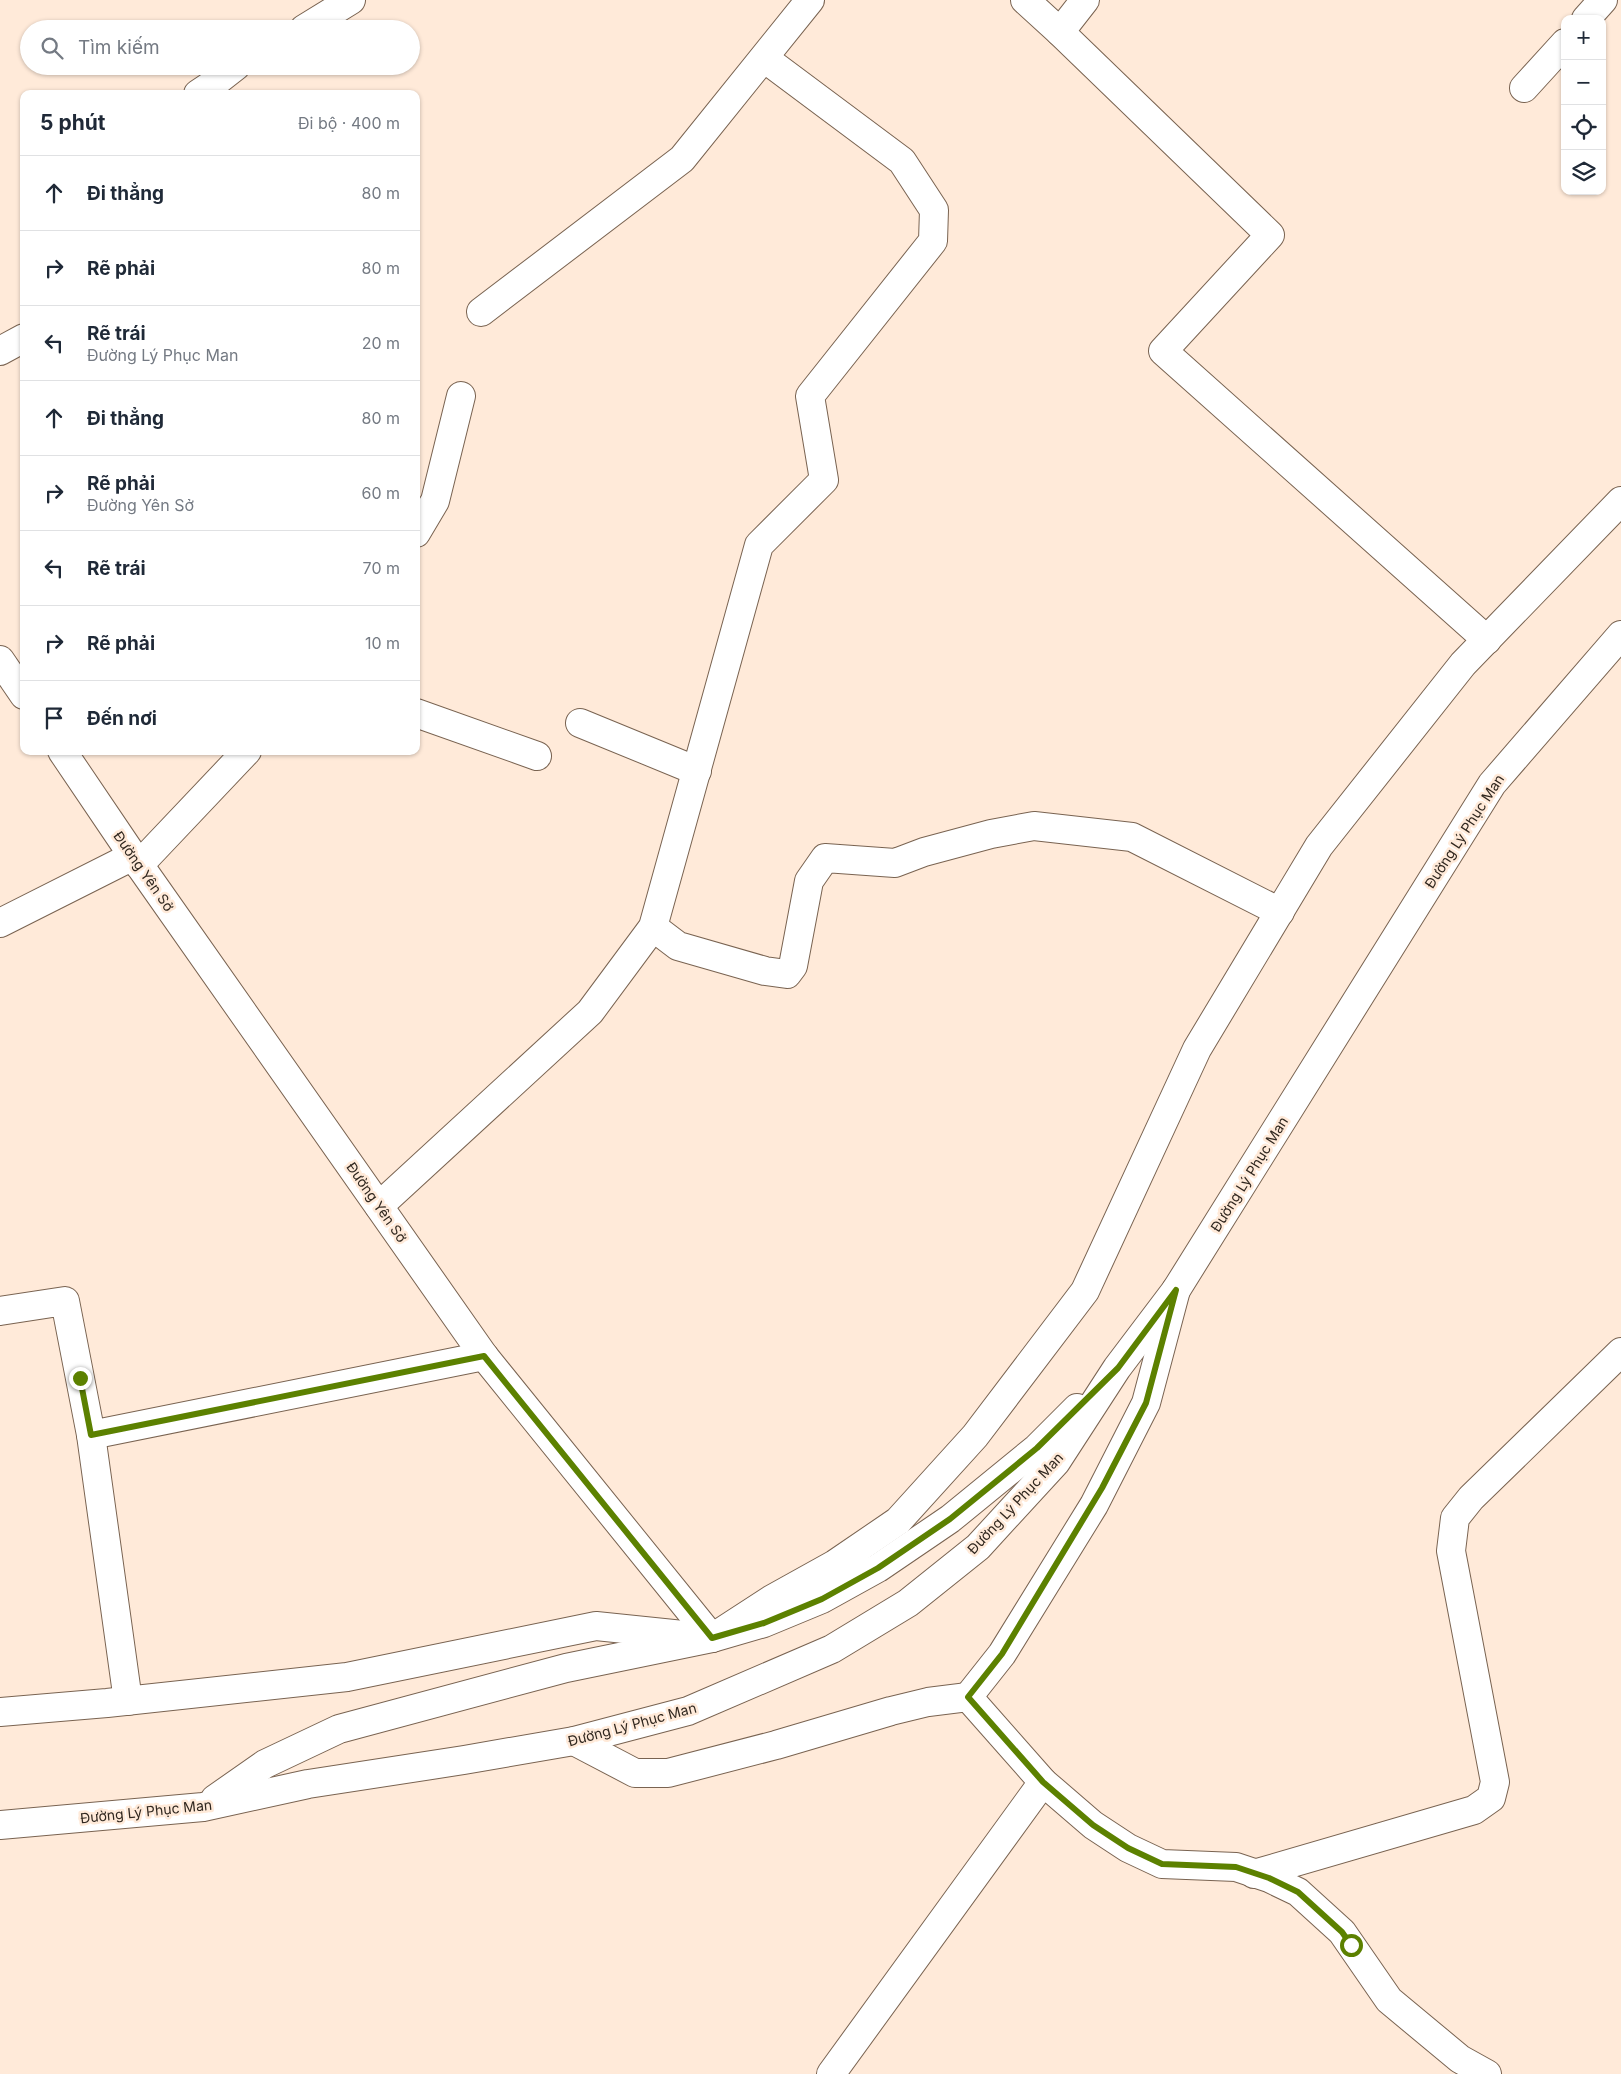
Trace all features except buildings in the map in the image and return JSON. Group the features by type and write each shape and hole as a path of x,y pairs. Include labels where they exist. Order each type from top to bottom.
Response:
{"street":[{"path":"319,20 351,0"},
{"path":"481,312 682,159 810,0"},
{"path":"1025,0 1270,235 1163,351 1487,640"},
{"path":"1060,32 1085,0"},
{"path":"1590,15 1603,0"},
{"path":"1524,88 1561,46"},
{"path":"379,1206 590,1012 653,928 759,545 824,480 810,396 933,241 934,210 902,161 764,58"},
{"path":"204,90 224,75"},
{"path":"0,351 20,340"},
{"path":"420,526 435,501 461,396"},
{"path":"0,1712 128,1701 347,1676 596,1626 712,1638 772,1599 834,1564 898,1521 975,1436 1085,1291 1197,1049 1319,846 1463,664 1621,501"},
{"name":"Đường Lý Phục Man","path":"0,1825 203,1807 308,1784 574,1741 688,1711 832,1649 908,1603 978,1547 1056,1462 1118,1368 1176,1290 1492,784 1621,635"},
{"path":"0,660 20,689"},
{"path":"420,714 537,756"},
{"path":"580,723 696,771"},
{"name":"Đường Yên Sở","path":"65,755 136,861 484,1356 712,1638"},
{"path":"0,924 136,861 243,755"},
{"path":"653,928 678,946 765,971 787,974 793,966 809,881 825,858 895,863 962,841 1034,826 1132,837 1280,912"},
{"path":"574,1741 635,1773 668,1773 776,1745 892,1711 928,1702 968,1697 1002,1654 1102,1488 1146,1403 1176,1290"},
{"path":"0,1311 65,1301 91,1435 128,1701"},
{"path":"1254,1874 1474,1810 1490,1798 1495,1782 1451,1551 1456,1518 1471,1498 1621,1352"},
{"path":"91,1435 484,1356"},
{"path":"203,1807 265,1764 339,1729 566,1668 712,1638 764,1623 822,1599 886,1562 950,1519 1037,1448 1118,1368"},
{"path":"968,1697 1043,1782 1093,1825 1128,1848 1162,1864 1236,1867 1269,1878 1298,1892 1342,1932 1389,2000 1460,2059 1486,2074"},
{"path":"832,2074 1043,1782"}],"route":[{"path":"80,1378 91,1435 484,1356 712,1638 764,1623 822,1599 878,1568 950,1519 1037,1448 1118,1368 1176,1290 1146,1403 1094,1504 1002,1654 968,1697 1043,1782 1093,1825 1128,1848 1162,1864 1236,1867 1269,1878 1298,1892 1342,1932 1351,1945"}]}
